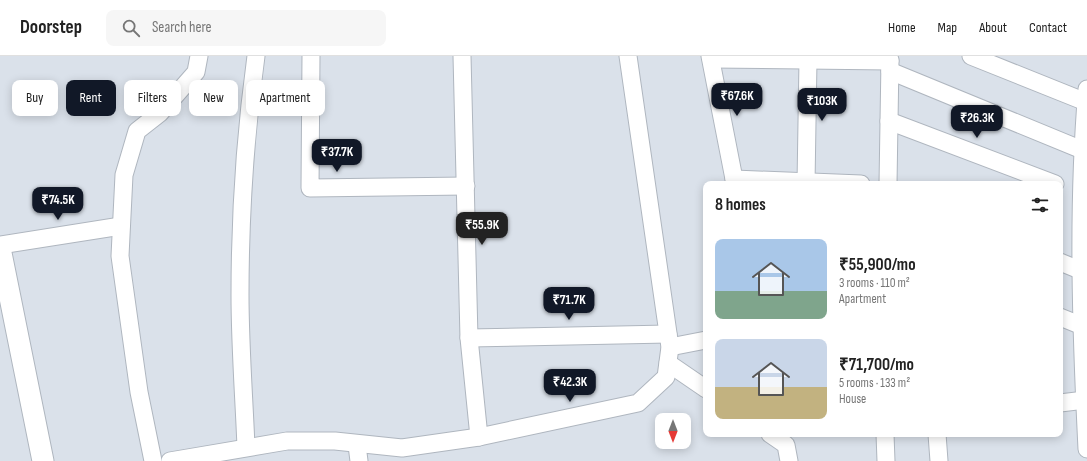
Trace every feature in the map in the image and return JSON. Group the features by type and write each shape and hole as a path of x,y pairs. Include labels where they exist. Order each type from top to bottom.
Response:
{"street":[{"path":"153,461 139,392 120,256 124,174 137,131 160,113 196,72 199,56"},
{"path":"246,447 240,296 242,203 248,117 256,56"},
{"path":"311,56 310,188 466,186"},
{"path":"462,56 470,338 479,437"},
{"path":"170,461 287,440 335,441 358,453 402,448 479,437 638,403 666,378 669,348 628,56"},
{"path":"970,56 1086,96 1082,270 1087,448"},
{"path":"735,181 710,58 890,63 1085,151"},
{"path":"806,181 808,60"},
{"path":"888,181 890,63"},
{"path":"889,120 1047,181"},
{"path":"1063,187 1084,195"},
{"path":"43,461 1,254 121,226"},
{"path":"1063,263 1082,270"},
{"path":"1063,318 1084,326"},
{"path":"470,338 669,348 703,341"},
{"path":"669,348 703,386"},
{"path":"1063,403 1085,400"},
{"path":"774,437 786,445 790,461"},
{"path":"885,437 886,461"},
{"path":"937,437 939,461"}]}
